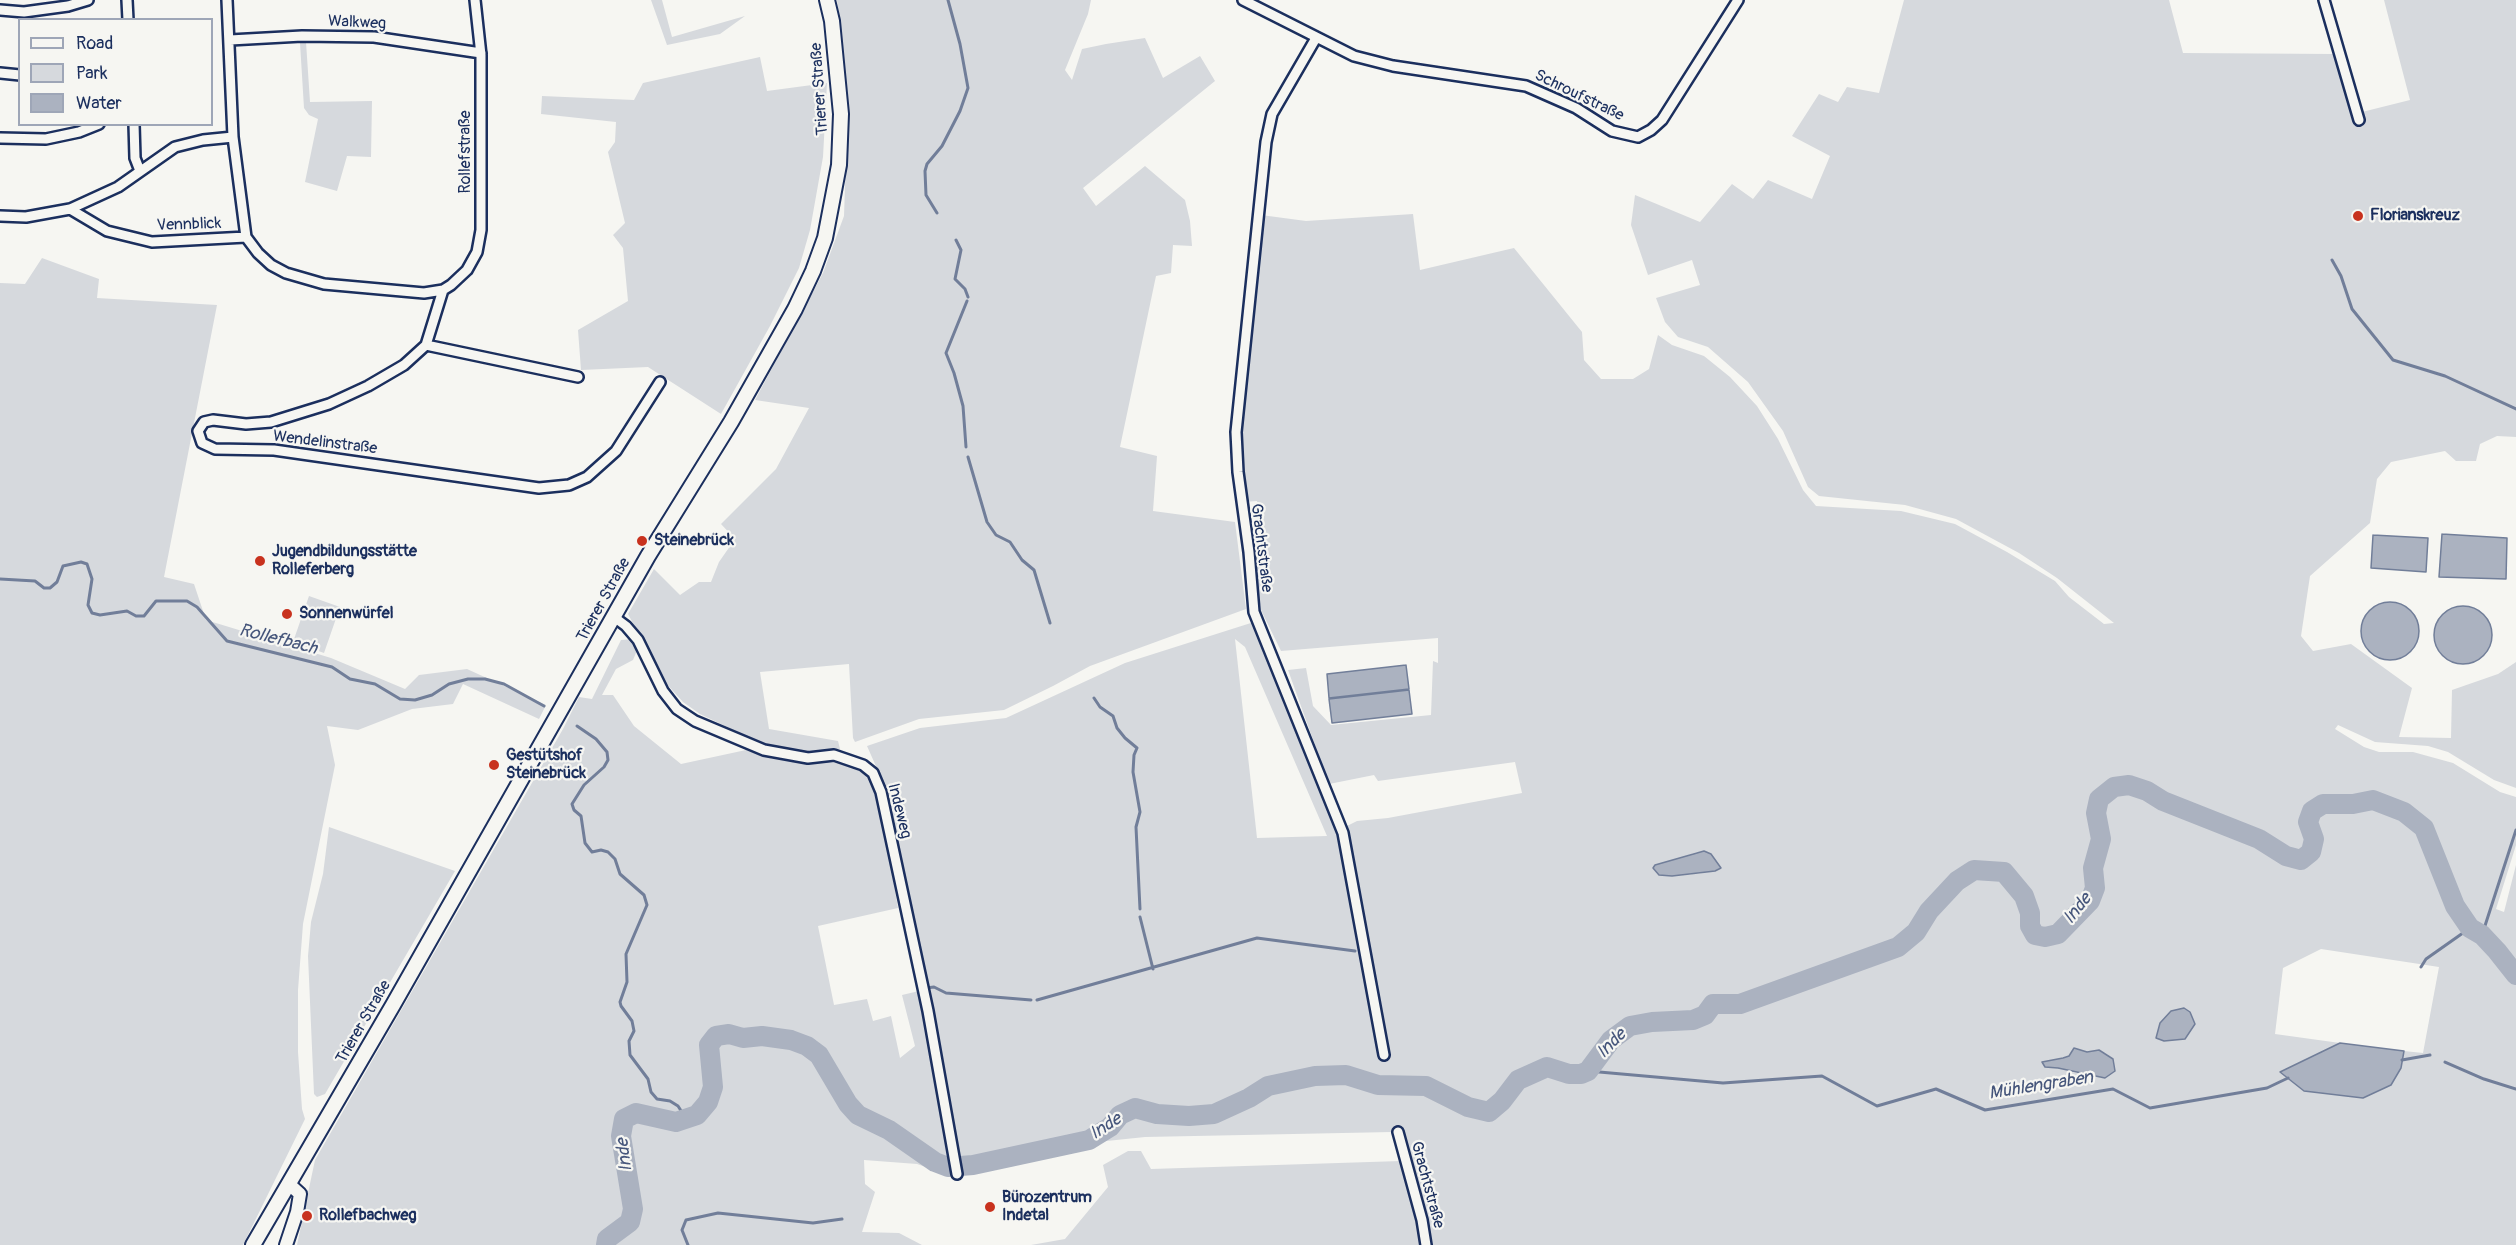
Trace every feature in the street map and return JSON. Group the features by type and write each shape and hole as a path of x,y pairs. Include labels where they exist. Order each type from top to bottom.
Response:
{"main road":[{"name":"Trierer Straße","path":"253,1245 614,617 795,309 825,238 839,165 842,114 832,21 827,0"}],"street":[{"path":"0,10 24,12 68,6 88,0"},
{"path":"127,0 129,18"},
{"path":"227,0 234,137 246,237 271,265 286,273 324,284 424,293 443,290 426,345 578,377"},
{"name":"Rollefstraße","path":"443,290 467,270 477,252 481,230 481,53 476,0"},
{"name":"Schroufstraße","path":"1244,0 1354,56 1393,66 1526,86 1576,108 1612,131 1638,137 1651,130 1662,120 1738,0"},
{"path":"2324,0 2359,120"},
{"name":"Walkweg","path":"230,40 302,36 374,37 481,53"},
{"name":"Grachtstraße","path":"1316,38 1272,114 1266,141 1236,432 1239,496 1249,552 1254,612 1342,833 1384,1055"},
{"path":"0,73 18,75"},
{"path":"0,138 46,139 79,132 94,126"},
{"path":"134,126 135,158 140,171"},
{"path":"0,216 26,217 70,209 118,187 175,147 203,140 234,137"},
{"name":"Vennblick","path":"70,209 107,231 152,242 246,237"},
{"name":"Wendelinstraße","path":"426,345 404,365 368,386 329,404 271,423 246,424 213,420 204,422 198,431 202,443 214,449 274,450 539,488 569,485 587,477 616,451 660,382"},
{"name":"Indeweg","path":"614,617 626,626 638,640 663,691 677,709 695,721 764,750 808,758 834,755 862,765 873,773 881,792 928,1011 957,1174"},
{"name":"Grachtstraße","path":"1398,1132 1422,1220 1426,1245"},
{"path":"286,1245 297,1212 300,1194 289,1184"}],"green space":[{"path":"651,0 662,0 672,37 745,16 720,34 667,45"},
{"path":"837,0 1091,0 1088,14 1065,70 1072,80 1082,49 1106,44 1145,38 1163,78 1200,56 1215,81 1083,188 1096,206 1145,166 1185,200 1192,246 1173,245 1171,273 1156,276 1120,447 1157,456 1153,511 1235,522 1246,609 1090,666 1004,710 919,719 855,742 849,664 760,672 769,729 838,741 840,749 806,757 765,745 700,714 683,702 664,681 628,614 654,569 680,595 699,582 711,582 719,562 735,539 721,524 776,469 809,408 755,400 823,273 844,216 848,97"},
{"path":"1904,0 2169,0 2183,53 2334,54 2362,112 2410,100 2384,0 2516,0 2516,437 2497,436 2480,444 2476,461 2456,461 2445,451 2391,462 2377,479 2370,523 2310,576 2301,636 2313,651 2351,644 2412,688 2399,737 2451,738 2452,690 2498,674 2516,662 2516,788 2494,780 2448,752 2428,746 2375,742 2338,725 2335,729 2364,747 2379,752 2413,752 2453,763 2500,792 2516,797 2516,845 2496,909 2504,912 2516,865 2516,1245 1031,1245 1065,1239 1108,1187 1103,1165 1128,1151 1141,1151 1151,1169 1401,1161 1392,1132 1145,1137 1097,1142 1083,1150 952,1176 917,1164 864,1160 865,1184 875,1192 862,1232 899,1233 922,1245 297,1245 315,1160 563,729 579,697 592,699 621,640 633,639 638,648 633,660 616,669 602,695 613,695 634,726 681,764 746,750 773,759 844,763 867,775 879,798 898,908 818,926 834,1005 867,999 873,1021 891,1016 900,1058 915,1046 902,995 919,991 915,945 879,773 867,746 920,728 1006,718 1125,663 1254,622 1337,831 1357,821 1388,818 1522,793 1515,762 1378,781 1374,775 1329,784 1288,670 1306,668 1313,706 1331,725 1431,715 1433,661 1438,663 1438,638 1281,651 1261,610 1252,551 1266,549 1257,501 1243,502 1238,432 1261,215 1306,221 1413,214 1420,270 1514,248 1582,332 1584,360 1601,379 1633,379 1649,369 1658,335 1672,345 1704,356 1730,377 1757,406 1778,439 1803,490 1816,506 1901,511 1955,524 2055,581 2069,597 2104,624 2114,623 2057,578 2019,553 1956,519 1905,505 1819,496 1808,487 1783,431 1748,382 1708,347 1678,337 1665,322 1656,298 1700,285 1692,260 1648,275 1631,225 1635,195 1700,222 1732,184 1753,199 1768,180 1812,199 1830,156 1792,136 1819,94 1838,102 1847,87 1879,93","holes":["1235,639 1245,647 1327,836 1257,838","1704,851 1703,873 1672,876 1653,868","1353,853 1372,957 1372,1004 1344,855","2321,949 2439,967 2423,1053 2404,1051 2401,1068 2391,1085 2363,1098 2304,1091 2281,1072 2340,1043 2275,1034 2283,968","2074,1048 2087,1052 2099,1050 2108,1055 2105,1078 2072,1072 2042,1062 2069,1056"]},
{"path":"306,42 310,102 372,101 371,157 347,156 337,191 305,182 318,119 309,115 304,108 300,43"},
{"path":"760,57 767,91 827,83 823,157 810,230 799,268 721,414 648,367 581,370 578,330 628,301 623,248 613,235 625,223 608,152 615,142 616,122 541,114 542,96 634,100 643,83"},
{"path":"42,258 99,279 97,298 217,305 164,577 194,584 206,620 331,658 405,689 419,675 467,669 546,705 539,719 463,684 453,704 412,709 358,730 327,726 335,765 303,924 298,990 298,1052 302,1109 305,1119 243,1245 0,1245 0,283 25,284"},
{"path":"309,596 340,607 324,653 293,642"},
{"path":"329,827 455,871 325,1094 317,1097 314,1094 308,956 311,922 323,874"}],"water":[{"path":"2442,534 2507,538 2506,579 2439,577"},
{"path":"2373,535 2428,538 2426,572 2371,568"},
{"path":"2384,602 2396,602 2411,610 2419,625 2419,637 2411,652 2396,660 2384,660 2369,652 2361,637 2361,625 2369,610"},
{"path":"2457,606 2469,606 2484,614 2492,629 2492,641 2484,656 2469,664 2457,664 2442,656 2434,641 2434,629 2442,614"},
{"path":"1406,665 1409,689 1329,698 1327,674"},
{"path":"1409,690 1412,714 1332,723 1329,699"},
{"path":"1704,851 1711,854 1721,868 1715,871 1672,876 1659,875 1653,868 1655,865"},
{"path":"2184,1008 2190,1012 2195,1024 2185,1039 2164,1041 2156,1038 2160,1023 2171,1011"},
{"path":"2340,1043 2404,1051 2401,1068 2391,1085 2363,1098 2304,1091 2280,1072"},
{"path":"2074,1048 2087,1052 2099,1050 2113,1059 2115,1071 2105,1078 2045,1067 2042,1062 2069,1056"}],"waterway":[{"path":"937,213 926,195 925,171 927,164 942,146 960,111 968,88 960,44 948,0"},
{"path":"956,240 961,250 955,279 965,289 968,297"},
{"path":"2332,260 2341,276 2352,309 2393,360 2445,376 2516,409"},
{"path":"966,447 963,406 946,353 967,301"},
{"path":"968,457 987,522 996,535 1010,542 1022,560 1034,570 1050,623"},
{"name":"Rollefbach","path":"0,579 35,581 44,588 50,588 57,582 63,566 81,562 87,564 92,579 88,605 92,613 100,615 127,611 136,616 144,616 156,601 187,601 197,607 227,641 332,667 350,679 375,684 400,699 415,700 432,695 449,684 468,679 485,679 504,684 544,706"},
{"path":"1094,698 1100,707 1113,716 1117,728 1137,748 1134,755 1133,772 1140,812 1136,827 1140,909"},
{"path":"577,726 596,739 607,752 608,760 604,767 584,785 572,804 574,810 581,816 585,843 592,852 601,850 608,852 615,859 620,874 644,895 647,905 626,954 627,982 620,1002 632,1021 634,1031 629,1041 630,1055 648,1079 651,1092 657,1099 670,1101 678,1106 687,1120"},
{"name":"Inde","path":"606,1245 607,1239 630,1222 633,1209 621,1136 624,1119 636,1113 676,1122 697,1115 708,1102 713,1087 709,1045 716,1036 729,1034 743,1038 762,1036 791,1040 807,1046 819,1055 848,1104 858,1115 889,1130 935,1162 948,1167 973,1165 1089,1140 1110,1127 1120,1115 1135,1108 1157,1114 1189,1116 1214,1114 1249,1098 1268,1086 1315,1076 1346,1075 1378,1085 1426,1086 1468,1107 1489,1112 1502,1101 1518,1080 1547,1067 1569,1074 1581,1074 1588,1071 1611,1040 1630,1026 1652,1022 1693,1020 1705,1015 1713,1004 1740,1004 1898,947 1916,932 1929,911 1957,881 1974,870 2004,872 2024,896 2030,913 2030,926 2035,935 2045,937 2058,934 2090,901 2095,888 2093,868 2101,839 2096,813 2099,799 2114,787 2129,785 2147,791 2163,801 2259,839 2286,856 2301,860 2311,852 2314,839 2308,822 2312,811 2323,804 2353,804 2373,800 2404,812 2424,828 2455,906 2470,928 2482,935 2516,975"},
{"path":"2482,935 2516,830"},
{"path":"1140,917 1153,969"},
{"name":"Mühlengraben","path":"2421,967 2426,959 2470,928"},
{"path":"1037,1000 1257,938 1355,951"},
{"path":"926,988 934,987 946,993 1031,1000"},
{"path":"2402,1060 2430,1055"},
{"path":"2445,1062 2484,1079 2516,1089"},
{"name":"Mühlengraben","path":"1588,1071 1723,1083 1822,1076 1877,1106 1936,1089 1985,1110 2113,1089 2150,1108 2267,1088 2288,1078"},
{"path":"688,1245 682,1230 686,1220 718,1213 813,1223 842,1219"}],"place":[{"name":"Florianskreuz","path":"2358,216"},
{"name":"Steinebrück","path":"642,541"},
{"name":"Jugendbildungsstätte Rolleferberg","path":"260,561"},
{"name":"Sonnenwürfel","path":"287,614"},
{"name":"Gestütshof Steinebrück","path":"494,765"},
{"name":"Bürozentrum Indetal","path":"990,1207"},
{"name":"Rollefbachweg","path":"307,1216"}]}
